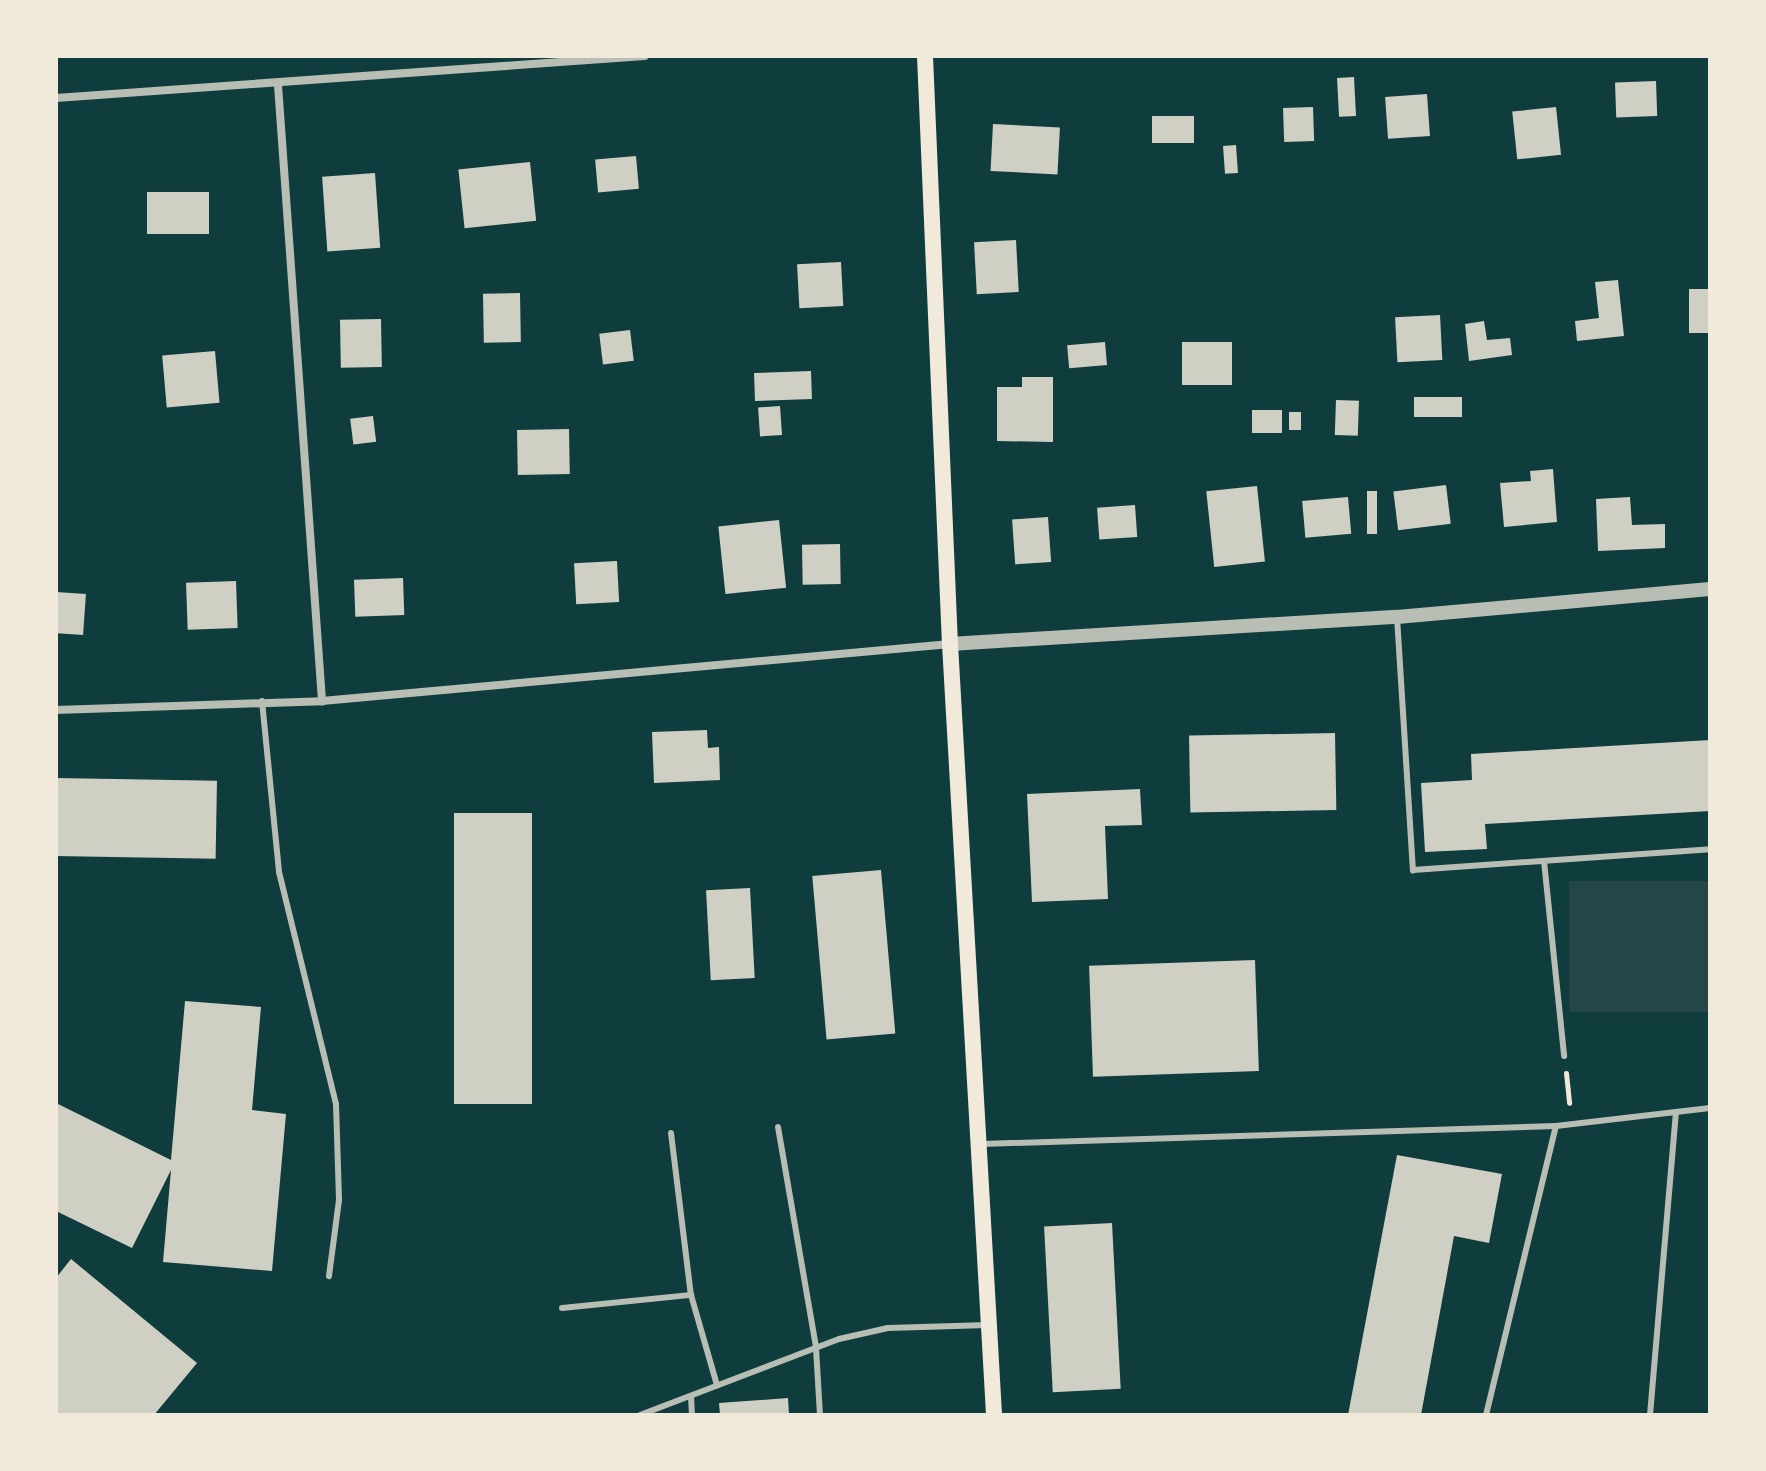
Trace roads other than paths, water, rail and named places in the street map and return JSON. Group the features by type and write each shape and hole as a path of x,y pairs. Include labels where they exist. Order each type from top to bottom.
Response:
{"main road":[{"path":"925,56 950,644 982,1144 994,1415"}],"street":[{"path":"56,98 278,85 645,56"},
{"path":"278,85 322,701"},
{"path":"56,710 322,701 950,644 1397,617 1710,589"}],"lane":[{"path":"1397,617 1413,870 1710,849"},
{"path":"262,701 279,872 336,1104 339,1200 329,1276"},
{"path":"1544,861 1564,1056"},
{"path":"982,1144 1556,1126 1710,1108"},
{"path":"1650,1415 1676,1112"},
{"path":"1486,1415 1556,1126"},
{"path":"778,1127 816,1348 820,1415"},
{"path":"671,1133 691,1295 717,1385"},
{"path":"562,1308 691,1295"},
{"path":"640,1415 816,1348 888,1328 991,1325"},
{"path":"691,1396 692,1415"}]}
